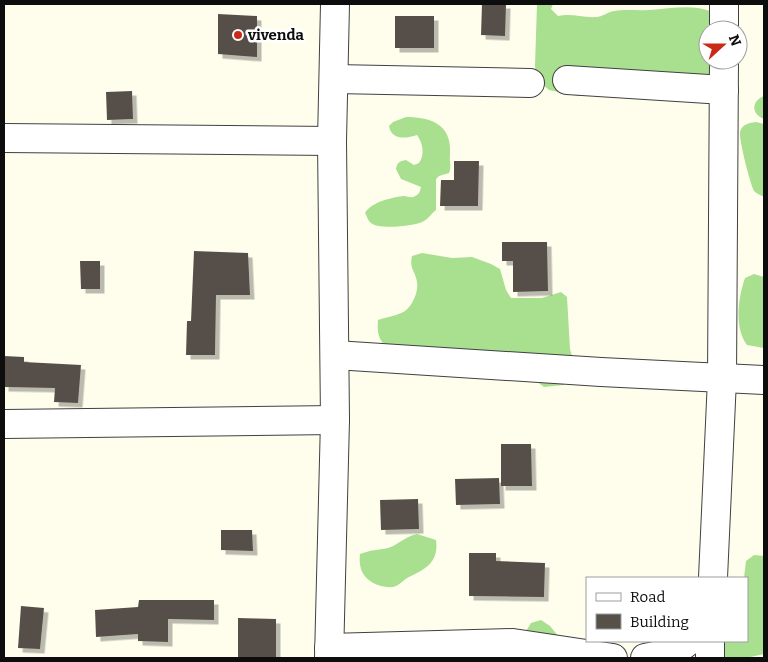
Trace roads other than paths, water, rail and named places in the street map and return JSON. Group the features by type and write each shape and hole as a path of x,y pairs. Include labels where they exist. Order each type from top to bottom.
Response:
{"street":[{"path":"335,4 335,79 332,142 335,420 329,653 513,643 613,658"},
{"path":"724,4 724,20"},
{"path":"713,577 722,379 724,70"},
{"path":"335,79 530,83"},
{"path":"567,80 724,90"},
{"path":"4,138 332,142"},
{"path":"335,355 764,380"},
{"path":"4,424 335,420"},
{"path":"645,658 674,652 688,642"},
{"path":"710,642 710,658"}],"place":[{"name":"vivenda","path":"238,35"}]}
